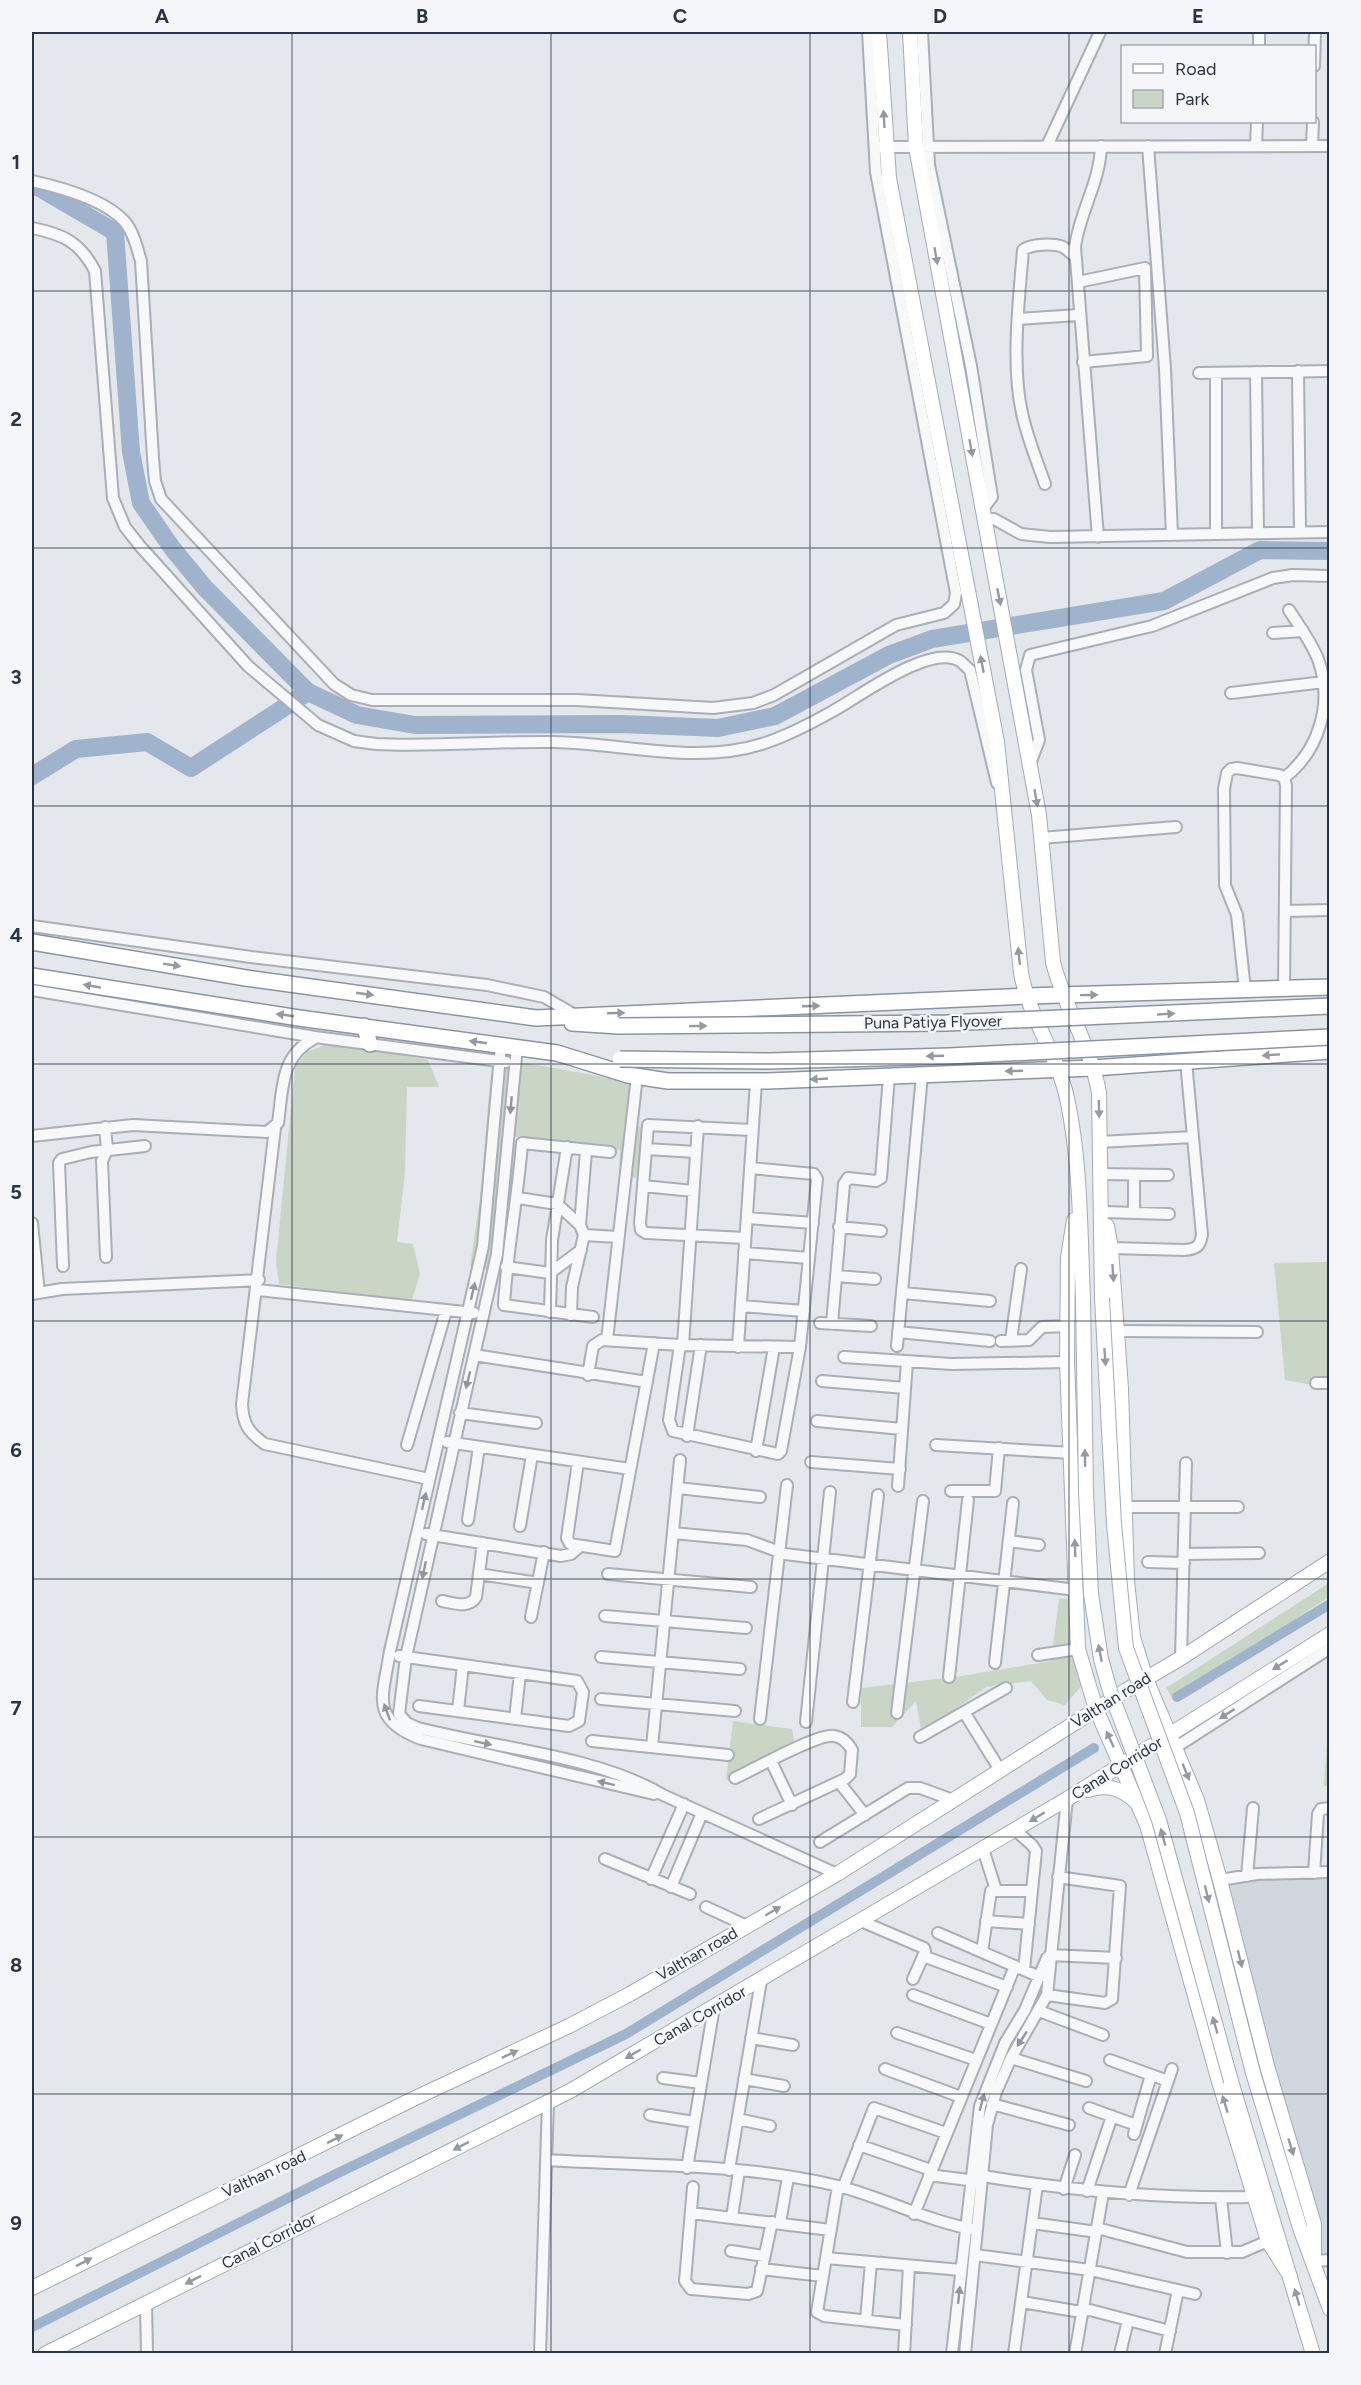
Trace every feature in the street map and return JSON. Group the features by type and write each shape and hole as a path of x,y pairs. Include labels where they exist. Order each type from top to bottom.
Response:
{"highway":[{"path":"32,942 246,978 537,1018 1027,996 1329,987"},
{"path":"32,976 132,993 557,1053 637,1076 668,1081 756,1082 1094,1068 1329,1051"},
{"path":"132,993 143,1010"},
{"name":"Puna Patiya Flyover","path":"537,1018 619,1026 947,1023 1329,1006"},
{"path":"364,1026 370,1044"},
{"name":"Puna Patiya Flyover","path":"557,1053 620,1059 758,1061 949,1056 1329,1037"}],"main road":[{"path":"879,32 880,147 889,178 997,742 1021,973 1027,996 1067,1099 1078,1191 1091,1594 1101,1659 1110,1691 1159,1820 1231,2081 1313,2354"},
{"path":"910,32 922,147 983,514 1030,764 1041,838 1053,962 1094,1068 1099,1093 1102,1298 1114,1524 1126,1648 1187,1813 1253,2073 1300,2229 1314,2261 1329,2309"},
{"path":"1078,1191 1068,1257 1067,1326 1078,1648 1096,1709 1147,1825 1220,2085 1268,2241 1290,2276"},
{"path":"1100,1195 1111,1248 1121,1389 1123,1507 1129,1617 1146,1679 1197,1800 1220,1880 1266,2066 1314,2224 1314,2261"},
{"name":"Valthan road","path":"32,2288 413,2099 569,2026 837,1874 1096,1709 1181,1658 1329,1562"},
{"name":"Canal Corridor","path":"45,2354 548,2102 760,1981 1016,1830 1122,1764 1173,1741 1329,1634"},
{"path":"1066,1799 1101,1786 1128,1794 1139,1806"}],"street":[{"path":"32,181 91,200 124,222 134,236 141,261 155,482 161,499 334,684 351,695 372,700 577,700 712,708 753,703 774,695 876,635 913,619 944,613 954,604 956,593 876,172 880,147 868,32"},
{"path":"922,32 922,147"},
{"path":"1047,146 1100,32"},
{"path":"1256,146 1257,123"},
{"path":"1312,146 1313,123"},
{"path":"1098,537 1078,315 1075,256 1078,224 1100,167 1101,146"},
{"path":"1148,146 1165,369 1172,535"},
{"path":"880,147 1329,146"},
{"path":"32,228 77,243 85,251 95,271 101,369 117,512 125,527 155,564 248,666 318,726 335,734 376,744 556,742 686,753 735,750 762,744 797,730 835,710 871,686 922,662 948,658 960,661 970,670 1004,814"},
{"path":"1045,484 1020,406 1018,319 1023,250 1027,246 1053,245 1063,247 1075,256"},
{"path":"1078,282 1157,267"},
{"path":"1083,362 1147,356 1145,268"},
{"path":"1018,319 1078,315"},
{"path":"1298,371 1300,532"},
{"path":"1199,373 1329,371"},
{"path":"1256,372 1258,533"},
{"path":"1216,373 1216,534"},
{"path":"983,514 1021,534 1098,537 1329,532"},
{"path":"1030,764 1039,740 1026,670 1030,655 1152,626 1273,578 1293,575 1329,576"},
{"path":"1284,988 1284,778 1304,759 1319,728 1324,711 1324,682 1318,660 1289,610"},
{"path":"1273,633 1302,631"},
{"path":"1231,693 1324,682"},
{"path":"1245,990 1237,915 1225,885 1225,780 1231,769 1237,768 1284,778"},
{"path":"1041,838 1176,827"},
{"path":"1285,911 1329,910"},
{"path":"32,926 251,957 487,985 544,997 575,1015"},
{"path":"32,990 315,1037 515,1064"},
{"path":"315,1037 300,1045 291,1057 285,1078 278,1123 275,1128 242,1404 243,1421 250,1434 265,1444 429,1479"},
{"path":"509,1046 500,1062 483,1246 390,1654 383,1705 392,1725 404,1732 663,1796 837,1874"},
{"path":"509,1046 515,1064 497,1254 452,1443 406,1657 399,1714 407,1723 430,1731 592,1768 641,1782 663,1796"},
{"path":"1111,1248 1184,1250 1194,1249 1200,1245 1202,1235 1186,1061"},
{"path":"897,1346 922,1075"},
{"path":"607,1340 637,1076"},
{"path":"832,1324 845,1180 876,1181 881,1178 889,1076"},
{"path":"738,1347 756,1082"},
{"path":"32,1136 133,1125 250,1133 267,1132 275,1128"},
{"path":"745,1238 646,1233 641,1230 643,1186 648,1125 752,1130"},
{"path":"698,1126 681,1345 670,1426 672,1431 687,1436 774,1455 781,1451 800,1347 816,1175 750,1168"},
{"path":"105,1127 108,1150 102,1161 106,1257"},
{"path":"89,1129 92,1152 102,1161"},
{"path":"1099,1142 1193,1137"},
{"path":"593,1317 504,1305 506,1267 518,1198 522,1143 610,1152"},
{"path":"63,1266 59,1163 69,1155 145,1146"},
{"path":"550,1312 550,1273 557,1204 567,1147"},
{"path":"646,1149 696,1152"},
{"path":"571,1315 572,1287 582,1230 586,1151"},
{"path":"1100,1174 1168,1175"},
{"path":"1134,1174 1134,1213"},
{"path":"643,1186 693,1191"},
{"path":"518,1198 557,1204 582,1230 618,1237"},
{"path":"1104,1212 1169,1214"},
{"path":"747,1218 813,1223"},
{"path":"32,1223 35,1293 258,1285 446,1311 484,1314"},
{"path":"839,1227 881,1231"},
{"path":"506,1267 550,1273 580,1250"},
{"path":"744,1253 809,1258"},
{"path":"1000,1341 1021,1269"},
{"path":"836,1276 875,1279"},
{"path":"903,1293 990,1301"},
{"path":"741,1306 804,1311"},
{"path":"407,1445 446,1311"},
{"path":"820,1323 871,1326"},
{"path":"898,1332 1000,1341 1029,1340 1042,1327 1067,1326"},
{"path":"1117,1331 1257,1332"},
{"path":"588,1375 596,1341 701,1346 800,1347"},
{"path":"578,1462 567,1538 570,1544 579,1547 615,1551 654,1343"},
{"path":"687,1436 701,1346"},
{"path":"756,1451 774,1347"},
{"path":"474,1355 588,1375 647,1382"},
{"path":"844,1357 907,1362 1067,1362"},
{"path":"898,1486 907,1362"},
{"path":"822,1381 905,1388"},
{"path":"1316,1383 1329,1383"},
{"path":"460,1413 536,1423"},
{"path":"817,1421 902,1429"},
{"path":"438,1440 630,1469"},
{"path":"936,1445 1072,1453"},
{"path":"468,1520 479,1447"},
{"path":"951,1491 995,1491 999,1448"},
{"path":"520,1526 532,1455"},
{"path":"652,1747 680,1460"},
{"path":"811,1462 900,1469"},
{"path":"1181,1658 1186,1463"},
{"path":"760,1719 787,1485"},
{"path":"678,1488 760,1497"},
{"path":"806,1722 830,1492"},
{"path":"853,1702 878,1495"},
{"path":"949,1677 968,1500"},
{"path":"897,1713 922,1501"},
{"path":"995,1663 1013,1503"},
{"path":"1123,1507 1238,1507"},
{"path":"417,1532 567,1555 579,1547"},
{"path":"673,1533 747,1540 779,1552 823,1559 1076,1590"},
{"path":"1009,1541 1039,1545"},
{"path":"442,1601 467,1604 473,1602 483,1543"},
{"path":"531,1617 544,1552"},
{"path":"1148,1562 1259,1553"},
{"path":"479,1574 538,1583"},
{"path":"608,1574 751,1587"},
{"path":"605,1616 746,1628"},
{"path":"1038,1655 1078,1648"},
{"path":"1173,1741 1329,1648"},
{"path":"390,1654 577,1681 583,1692 579,1721 576,1725 569,1726 419,1706"},
{"path":"601,1657 740,1670"},
{"path":"458,1711 463,1665"},
{"path":"515,1719 520,1673"},
{"path":"920,1737 1006,1688"},
{"path":"600,1699 735,1711"},
{"path":"964,1712 1000,1770"},
{"path":"735,1778 816,1739 833,1736 845,1741 852,1750 850,1774 839,1782 759,1819"},
{"path":"592,1741 728,1755"},
{"path":"771,1761 792,1805"},
{"path":"839,1782 865,1815"},
{"path":"820,1842 914,1787 953,1800"},
{"path":"965,2354 987,2125 992,2104 1011,2058 1047,1995 1066,1799"},
{"path":"651,1879 684,1804"},
{"path":"1247,1876 1253,1808"},
{"path":"1314,1873 1318,1814 1321,1809 1329,1808"},
{"path":"671,1887 702,1813"},
{"path":"914,2214 991,2024 1007,1987 1020,1968 1029,1924 1036,1851 1016,1830"},
{"path":"983,1849 996,1890"},
{"path":"605,1859 690,1894"},
{"path":"1220,1880 1247,1876 1329,1872"},
{"path":"1047,1995 1110,2002 1116,1958 1120,1886 1116,1883 1058,1877"},
{"path":"982,1952 990,1894 996,1890 1032,1891"},
{"path":"705,1907 747,1926"},
{"path":"861,1921 924,1948 924,1956 913,1978"},
{"path":"986,1921 1029,1924"},
{"path":"938,1933 1040,1977"},
{"path":"1050,1951 1116,1958"},
{"path":"952,2354 976,2125 985,2088 1005,2043 1025,2010 1050,1951"},
{"path":"924,1956 1007,1987"},
{"path":"732,2217 738,2119 760,1981"},
{"path":"913,1995 991,2024"},
{"path":"687,2168 714,2007"},
{"path":"1039,2012 1103,2035"},
{"path":"897,2033 976,2060"},
{"path":"751,2038 793,2045"},
{"path":"1011,2058 1086,2081"},
{"path":"1110,2060 1168,2081"},
{"path":"885,2069 961,2097"},
{"path":"1129,2195 1172,2070"},
{"path":"1089,2108 1112,2116 1135,2129 1152,2075"},
{"path":"663,2078 701,2084"},
{"path":"744,2079 784,2086"},
{"path":"540,2354 548,2102"},
{"path":"992,2104 1069,2125"},
{"path":"906,2325 819,2315 817,2309 831,2230 840,2187 874,2108 946,2133"},
{"path":"650,2115 694,2122"},
{"path":"1087,2191 1112,2116"},
{"path":"738,2119 770,2126"},
{"path":"859,2145 930,2172 971,2180 983,2179 1129,2195 1254,2197"},
{"path":"1064,2189 1075,2155"},
{"path":"547,2160 734,2171 788,2177 840,2187 914,2214 977,2230"},
{"path":"693,2187 686,2286 753,2293 757,2291 764,2256 776,2223 788,2177"},
{"path":"1014,2354 1037,2185"},
{"path":"1075,2354 1103,2193"},
{"path":"1221,2198 1227,2253"},
{"path":"691,2213 831,2230"},
{"path":"1032,2223 1097,2230 1187,2252 1242,2252 1268,2241"},
{"path":"731,2251 764,2256"},
{"path":"975,2255 1090,2270 1196,2294"},
{"path":"826,2258 961,2270"},
{"path":"1314,2261 1329,2260"},
{"path":"866,2320 871,2262"},
{"path":"904,2354 909,2266"},
{"path":"762,2269 823,2276"},
{"path":"1165,2354 1178,2290"},
{"path":"1022,2302 1082,2311 1090,2310 1170,2331"},
{"path":"146,2303 147,2354"},
{"path":"1120,2354 1128,2320"}],"shaded area":[{"path":"1273,1879 1329,1879 1329,2257 1317,2258 1226,1884"}],"green space":[{"path":"325,1045 428,1060 439,1087 407,1087 405,1173 397,1242 413,1244 420,1274 411,1303 279,1284 276,1261 295,1067 307,1052"},
{"path":"526,1063 631,1082 626,1124 644,1127 641,1177 619,1180 620,1150 504,1135 489,1269 470,1266 480,1198 491,1073"},
{"path":"1329,1262 1329,1388 1285,1380 1274,1263"},
{"path":"1329,1583 1329,1597 1230,1661 1175,1702 1166,1688"},
{"path":"1074,1598 1084,1683 1065,1705 1047,1700 1031,1681 986,1687 950,1713 921,1728 916,1701 892,1727 861,1727 861,1688 962,1676 1051,1661 1059,1599"},
{"path":"1329,1710 1329,1786 1324,1786"},
{"path":"733,1721 792,1729 795,1746 726,1780"}],"waterway":[{"path":"32,187 38,187 115,232 131,452 141,503 172,548 205,588 308,692 357,715 415,725 621,724 718,728 775,716 889,655 932,639 1164,601 1260,550 1330,551"},
{"path":"32,776 76,749 147,742 191,768 308,692"},
{"path":"1177,1697 1330,1604"},
{"path":"32,2327 334,2175 626,2034 1094,1748"}]}
